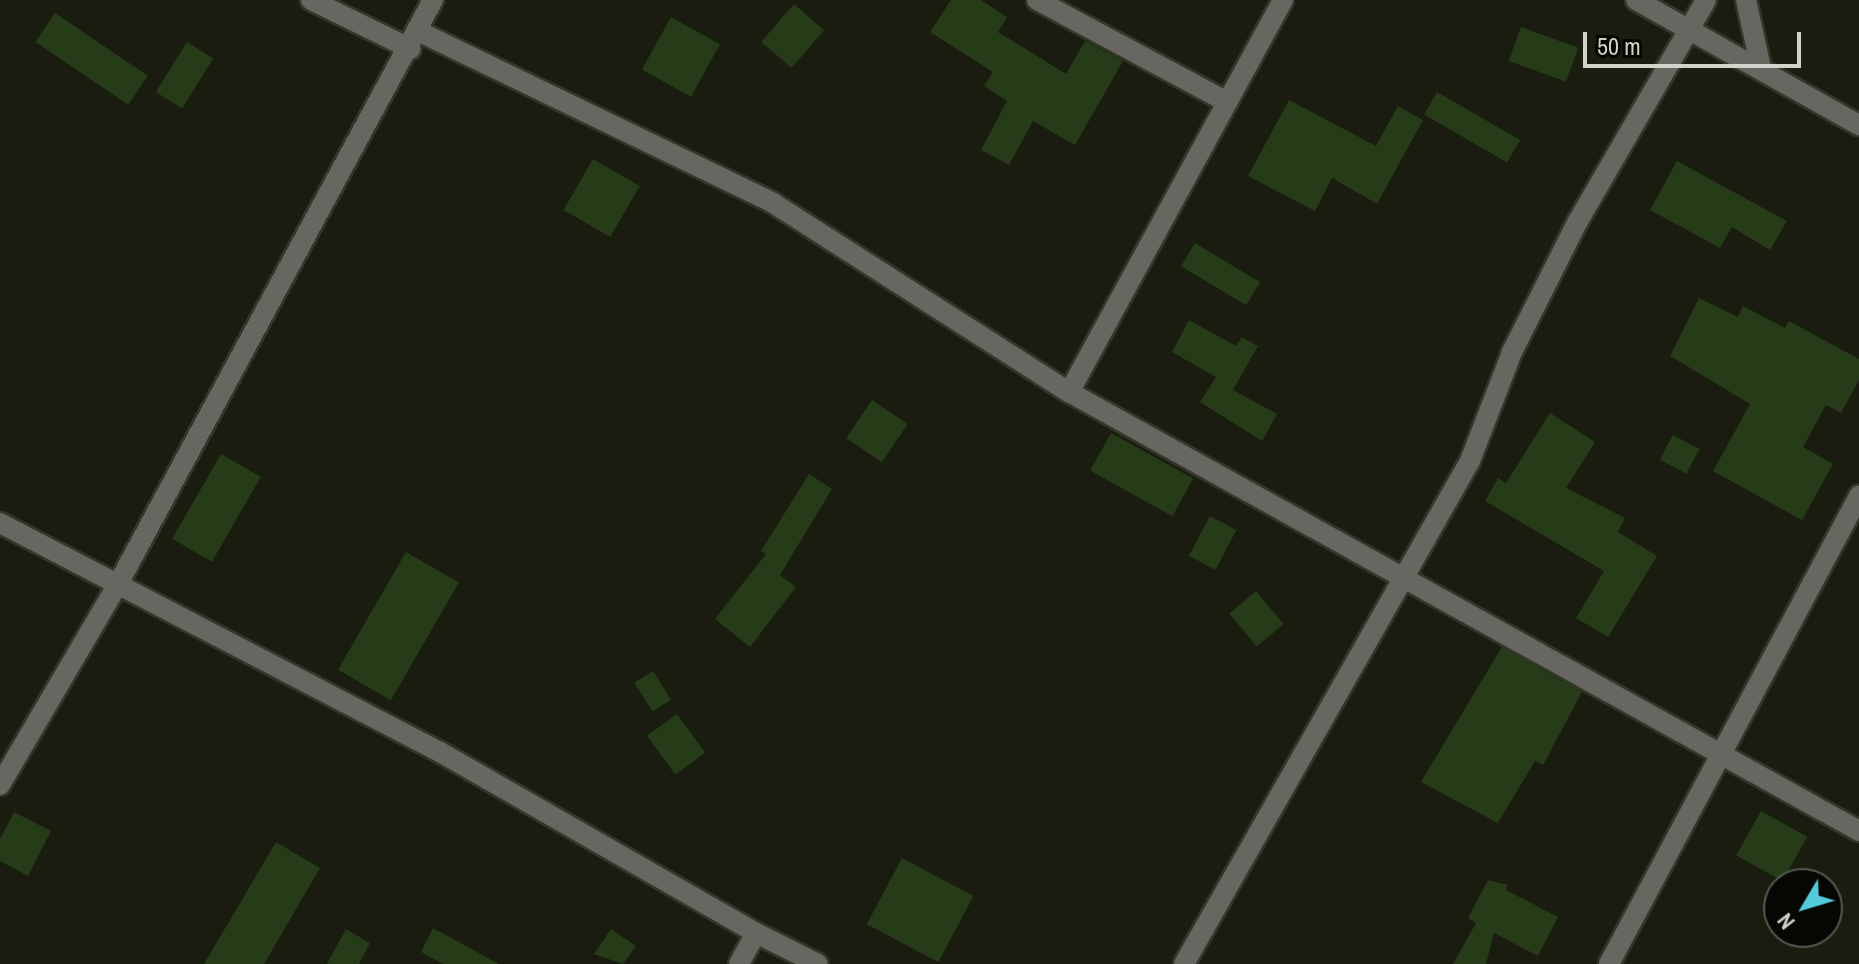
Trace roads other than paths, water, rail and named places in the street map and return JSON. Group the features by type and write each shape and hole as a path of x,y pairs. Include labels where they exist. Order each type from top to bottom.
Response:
{"street":[{"path":"311,0 415,40 773,203 1069,392 1859,831"},
{"path":"0,785 118,584 415,40 433,0"},
{"path":"1037,0 1227,102"},
{"path":"1069,392 1283,0"},
{"path":"1636,0 1859,125"},
{"path":"1184,964 1470,461 1512,352 1578,221 1706,0"},
{"path":"1746,0 1761,68"},
{"path":"1609,964 1724,755 1859,496"},
{"path":"0,523 440,752 756,933 818,964"},
{"path":"739,964 756,933"}]}
